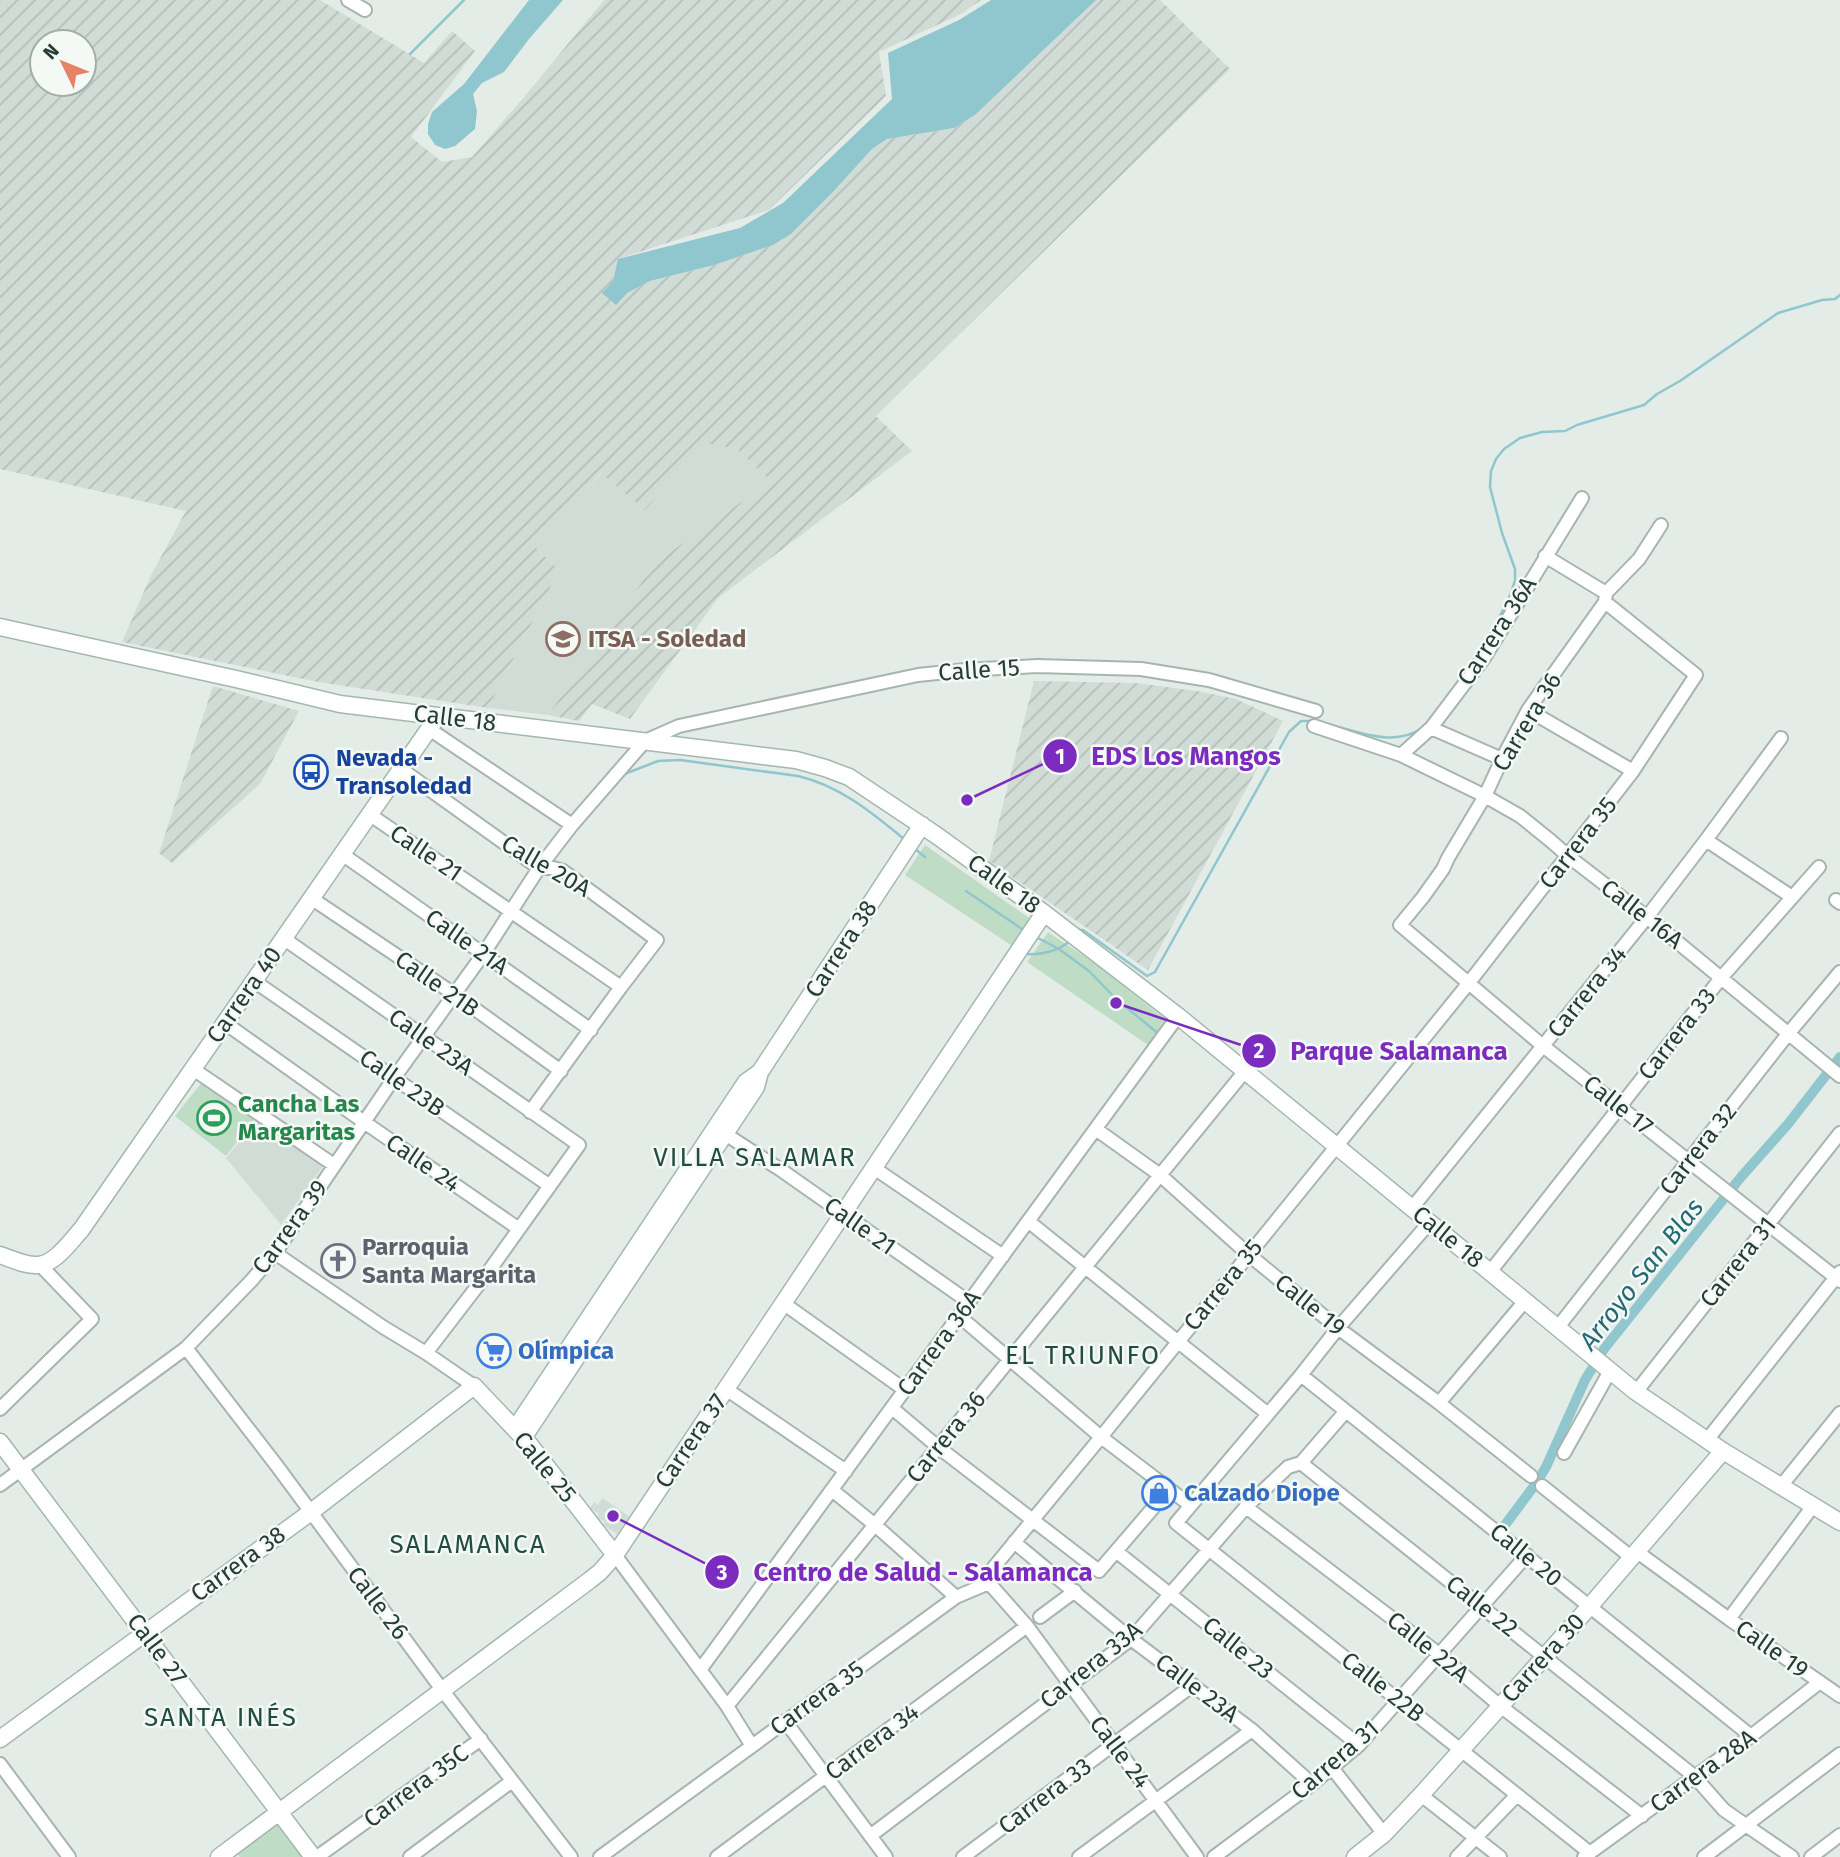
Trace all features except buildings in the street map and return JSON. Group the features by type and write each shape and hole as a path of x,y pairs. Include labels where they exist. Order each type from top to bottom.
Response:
{"street":[{"path":"348,0 365,10"},
{"name":"Carrera 36A","path":"1401,755 1431,729 1484,658 1582,498"},
{"name":"Carrera 36","path":"1400,925 1443,869 1485,796 1528,710 1661,525"},
{"path":"1545,556 1606,598"},
{"name":"Carrera 35","path":"600,1857 956,1597 989,1583 994,1567 1032,1519 1468,984 1633,771 1696,675 1606,598"},
{"name":"Calle 18","path":"0,627 340,704 433,722 645,741 796,760 849,777 922,825 1044,913 1178,1016 1636,1392 1723,1451 1840,1522"},
{"name":"Calle 15","path":"645,741 679,726 918,675 1037,666 1141,669 1209,680 1316,711"},
{"path":"1528,710 1633,771"},
{"path":"433,722 572,825"},
{"name":"Carrera 40","path":"41,1266 60,1254 81,1230 433,722"},
{"name":"Calle 16A","path":"1314,726 1401,755 1520,816 1834,1071"},
{"path":"1431,729 1502,759"},
{"name":"Carrera 34","path":"1412,1208 1647,917 1781,738"},
{"name":"Carrera 39","path":"0,1485 186,1348 218,1318 275,1253 394,1078 484,953 539,868 572,825 645,741"},
{"name":"Calle 20A","path":"401,769 539,868 553,868 564,872 657,940 621,987"},
{"name":"Calle 21","path":"369,814 621,987"},
{"name":"Carrera 38","path":"519,1433 720,1130 756,1087 760,1072 922,825"},
{"path":"1706,840 1792,897"},
{"name":"Calle 21A","path":"342,854 591,1030"},
{"name":"Carrera 33","path":"1490,1272 1721,978 1819,867"},
{"name":"Calle 21B","path":"312,898 454,994 561,1071"},
{"name":"Carrera 37","path":"228,1854 279,1812 590,1580 615,1555 1044,913"},
{"name":"Calle 17","path":"1400,925 1468,984 1620,1107 1839,1277"},
{"name":"Calle 23A","path":"283,938 579,1145 550,1186"},
{"name":"Carrera 32","path":"1558,1327 1788,1034 1840,972"},
{"name":"Calle 23B","path":"254,981 550,1186"},
{"path":"530,1112 621,987"},
{"name":"Carrera 36A","path":"701,1670 1178,1016"},
{"name":"Calle 24","path":"225,1023 519,1229"},
{"path":"192,1069 334,1165"},
{"name":"Carrera 36","path":"727,1706 1245,1071"},
{"name":"Calle 21","path":"720,1130 969,1302"},
{"name":"Calle 19","path":"1094,1132 1097,1130 1160,1175 1248,1254 1338,1328 1440,1403 1531,1476"},
{"name":"Carrera 31","path":"1636,1392 1840,1133"},
{"path":"874,1168 1003,1256"},
{"path":"426,1353 550,1186"},
{"path":"1028,1222 1268,1414"},
{"path":"959,1316 1101,1437 1189,1505 1430,1222"},
{"name":"Calle 25","path":"275,1253 474,1386 519,1433 615,1555 727,1706 752,1746"},
{"path":"0,1255 41,1266 92,1319 0,1409"},
{"path":"1706,1440 1839,1277"},
{"path":"1440,1403 1525,1301"},
{"path":"783,1303 905,1390"},
{"name":"Calle 26","path":"186,1348 571,1857"},
{"path":"1564,1453 1606,1368"},
{"name":"Calle 20","path":"1301,1375 1751,1736"},
{"name":"Carrera 38","path":"0,1739 311,1512 474,1386"},
{"path":"726,1389 846,1471"},
{"path":"892,1408 938,1447 1099,1571 1153,1508"},
{"name":"Carrera 33A","path":"870,1836 1130,1639 1246,1507 1288,1467 1301,1463 1346,1411"},
{"path":"1781,1486 1840,1413"},
{"name":"Calle 27","path":"0,1442 315,1857"},
{"name":"Carrera 30","path":"1355,1857 1384,1834 1421,1795 1590,1606 1723,1451"},
{"name":"Calle 22","path":"1301,1463 1694,1776 1724,1810 1792,1857"},
{"name":"Calle 19","path":"1542,1486 1634,1554 1840,1696"},
{"path":"832,1490 956,1597"},
{"name":"Calle 22B","path":"1189,1505 1176,1523 1517,1794 1587,1855"},
{"path":"1729,1619 1813,1506"},
{"name":"Calle 22A","path":"1246,1507 1439,1654 1499,1705 1642,1816"},
{"name":"Calle 23A","path":"1014,1542 1130,1639 1252,1730 1312,1784"},
{"name":"Calle 23","path":"1117,1552 1359,1745"},
{"name":"Carrera 31","path":"1214,1857 1312,1784 1359,1745 1527,1555"},
{"name":"Calle 24","path":"989,1583 1027,1626 1197,1857"},
{"path":"1040,1617 1074,1591"},
{"name":"Carrera 34","path":"717,1857 1027,1626"},
{"name":"Carrera 28A","path":"1587,1855 1751,1736 1820,1682"},
{"name":"Carrera 33","path":"964,1857 1193,1685"},
{"path":"785,1721 886,1857"},
{"path":"1079,1857 1252,1730"},
{"name":"Carrera 35C","path":"315,1857 481,1739"},
{"path":"1704,1857 1840,1754"},
{"path":"0,1764 69,1857"},
{"path":"1332,1768 1384,1834"},
{"path":"410,1857 512,1781"},
{"path":"1457,1857 1517,1794"},
{"path":"1421,1795 1500,1857"},
{"path":"1811,1857 1840,1835"}],"shaded area":[{"path":"0,0 320,0 424,63 452,31 475,51 411,137 442,162 472,157 604,0 981,0 961,14 879,52 886,96 769,210 618,259 613,281 627,293 650,281 714,265 773,245 791,234 872,149 887,139 954,128 975,115 1096,0 1160,0 1230,69 876,416 912,451 718,598 630,719 592,704 579,721 548,715 656,562 771,481 737,449 705,443 645,510 601,473 585,491 587,494 535,547 559,570 488,708 318,682 122,642 151,575 186,511 0,469"},
{"name":"ITSA - Soledad","path":"705,442 737,449 771,481 656,562 548,715 488,708 559,570 535,547 586,494 584,492 602,473 645,510"},
{"path":"1034,681 1136,683 1197,691 1236,699 1283,721 1148,970 989,861"},
{"path":"213,686 299,711 260,784 172,863 159,853"},
{"path":"257,1120 323,1166 281,1225 226,1158"},
{"path":"602,1498 629,1516 617,1534 603,1525 605,1522 597,1517 599,1514 590,1508 594,1502 598,1505"}],"green space":[{"path":"925,845 1032,920 1014,947 905,875"},
{"path":"1048,932 1097,965 1165,1019 1148,1045 1027,962"},
{"name":"Cancha Las Margaritas","path":"203,1081 254,1120 226,1156 175,1116"},
{"path":"279,1819 308,1857 240,1857 235,1851"}],"water":[{"path":"529,0 563,0 504,72 482,83 473,94 477,111 475,129 455,146 445,149 435,145 428,134 432,112 464,84"},
{"path":"991,0 1096,0 975,115 954,128 887,139 872,149 791,234 773,245 714,265 650,281 627,293 616,305 602,293 613,281 618,259 740,228 783,203 892,99 888,53 959,20"}],"waterway":[{"path":"410,54 464,0"},
{"path":"1456,685 1486,641 1515,580 1515,569 1490,487 1491,471 1504,449 1520,438 1542,432 1565,431 1644,405 1778,313 1822,300 1835,299 1840,295"},
{"path":"1078,930 1083,930 1147,976 1155,972 1289,732 1301,721 1314,721"},
{"path":"1327,724 1363,734 1388,737 1400,737 1422,728"},
{"path":"622,775 658,761 680,760 798,776 841,793 904,839"},
{"path":"914,848 925,857"},
{"path":"966,891 1025,931"},
{"path":"1034,936 1059,949 1089,971 1115,998 1160,1035"},
{"path":"1024,954 1049,952 1070,941"},
{"name":"Arroyo San Blas","path":"1499,1533 1546,1467 1585,1380 1604,1349 1840,1057"}],"place":[{"name":"ITSA - Soledad","path":"563,639"},
{"name":"Nevada - Transoledad","path":"311,772"},
{"name":"EDS Los Mangos","path":"967,800"},
{"name":"Parque Salamanca","path":"1116,1003"},
{"name":"Cancha Las Margaritas","path":"214,1118"},
{"name":"Parroquia Santa Margarita","path":"338,1261"},
{"name":"Olímpica","path":"494,1351"},
{"name":"Calzado Diope","path":"1159,1493"},
{"name":"Centro de Salud - Salamanca","path":"613,1516"}],"district":[{"name":"VILLA SALAMAR","path":"755,1157"},
{"name":"EL TRIUNFO","path":"1083,1355"},
{"name":"SALAMANCA","path":"468,1544"},
{"name":"SANTA INÉS","path":"221,1717"}]}
